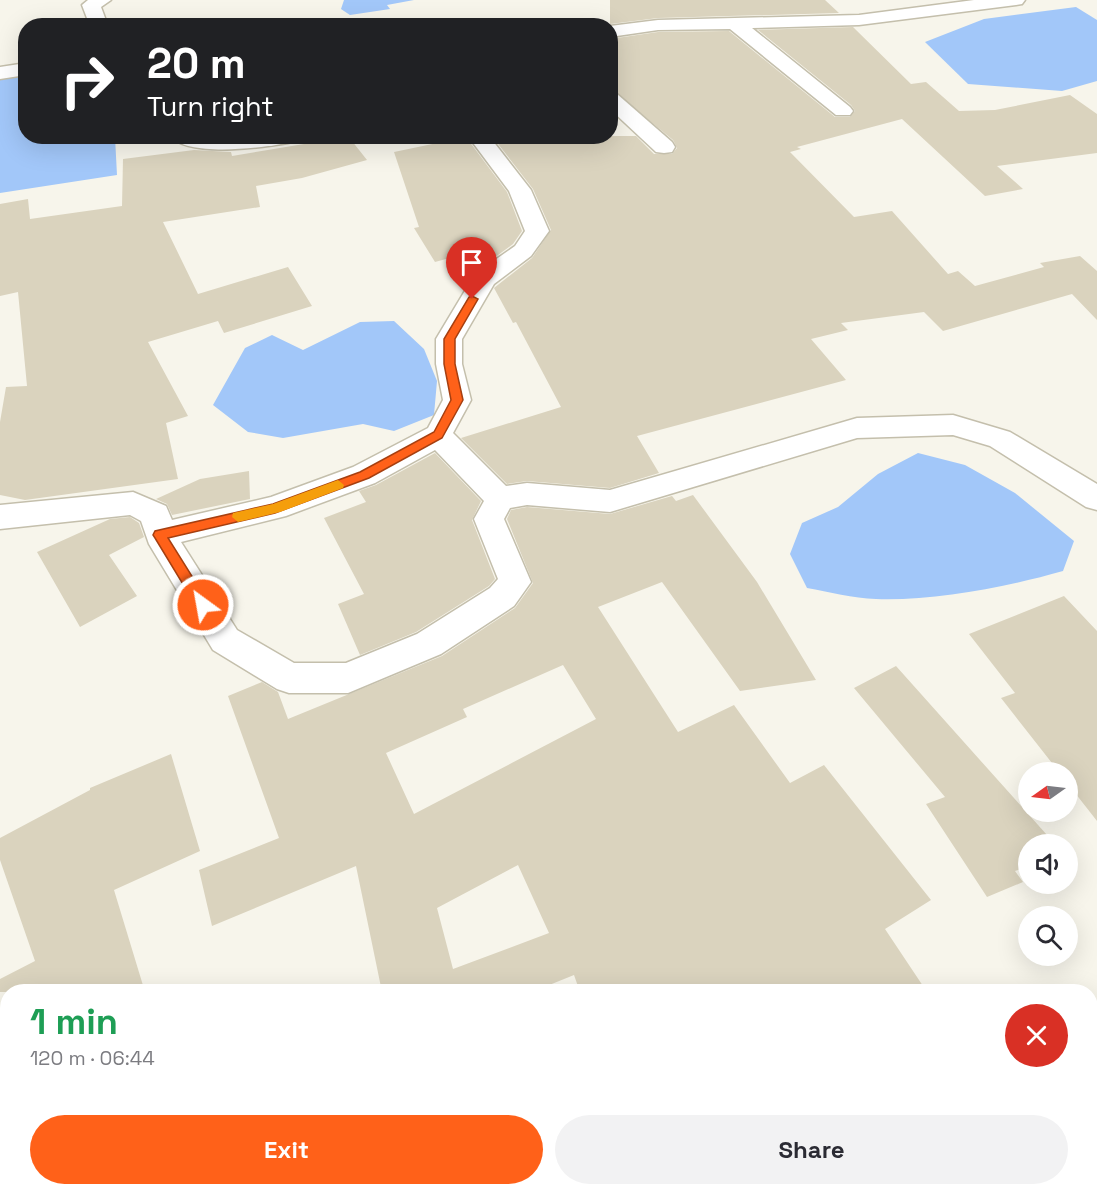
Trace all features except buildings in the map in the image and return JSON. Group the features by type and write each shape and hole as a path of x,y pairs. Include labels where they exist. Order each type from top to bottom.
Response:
{"street":[{"path":"95,18 90,9 91,5 102,0"},
{"path":"618,31 658,25 737,25 882,18 1016,0"},
{"path":"737,25 843,111"},
{"path":"0,73 18,70"},
{"path":"618,105 664,147"},
{"path":"160,535 275,508 364,475 438,435 457,400 449,364 449,339 484,279 523,251 537,231 520,190 484,144"},
{"path":"500,499 526,494 610,501 857,428 953,425 1000,439 1097,499"},
{"path":"438,435 500,499"},
{"path":"0,517 132,503 155,514 160,535 225,640 289,678 348,678 429,644 502,597 515,582 489,519 500,499"}],"water":[{"path":"344,0 414,0 387,5 390,9 350,15 341,9"},
{"path":"1076,7 1097,20 1097,81 1062,91 968,84 925,42 984,19"},
{"path":"18,73 18,144 115,144 117,175 0,193 0,76"},
{"path":"394,321 424,349 437,381 434,415 394,431 363,424 283,438 248,432 213,405 245,348 272,335 303,350 360,322"},
{"path":"918,453 965,465 1015,493 1074,541 1063,571 995,587 922,598 867,598 807,588 790,554 802,523 838,507 878,474"}],"slow traffic":[{"path":"238,517 275,508 338,485"}],"route":[{"path":"203,605 160,535 275,508 364,475 438,435 457,400 449,364 449,339 472,299"}]}
